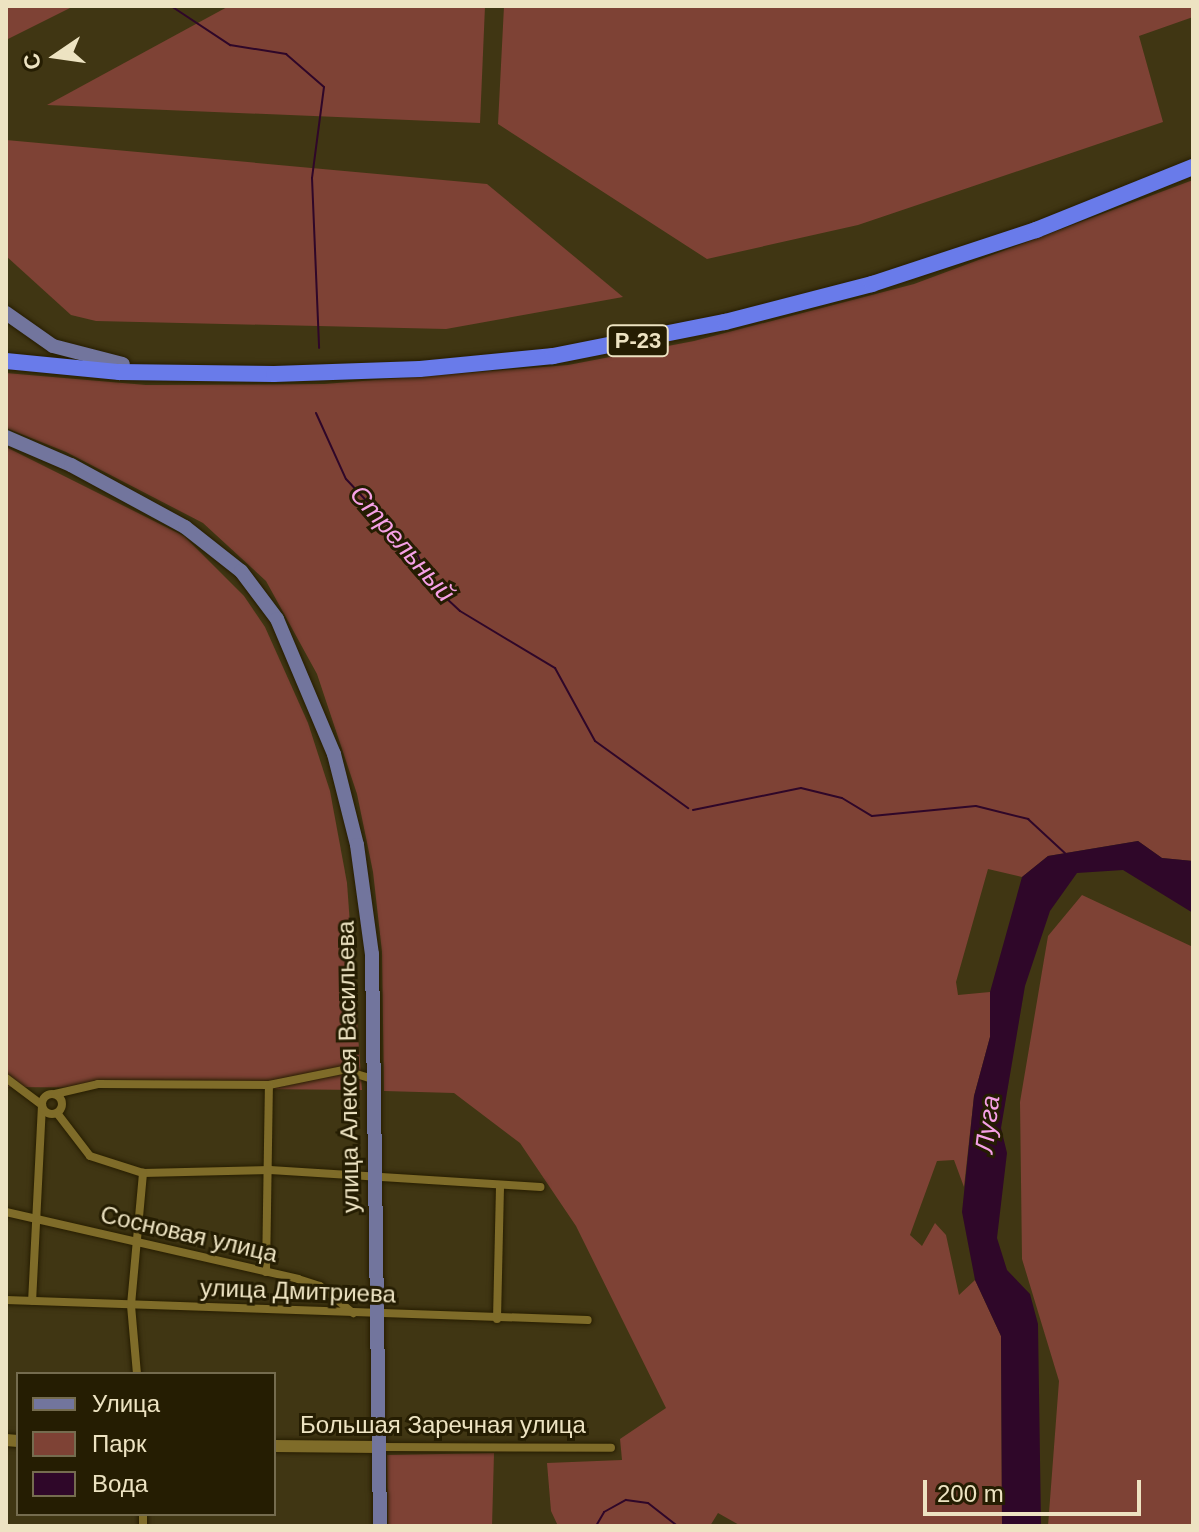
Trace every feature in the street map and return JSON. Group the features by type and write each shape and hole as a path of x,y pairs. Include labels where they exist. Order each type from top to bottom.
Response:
{"highway":[{"name":"Р-23","path":"6,361 119,372 320,374 534,359 725,322 948,260 1193,167"}],"main road":[{"path":"6,313 41,340 106,363 320,374"},
{"name":"улица Алексея Васильева","path":"6,437 112,486 207,542 241,571 277,619 334,754 357,845 372,954 380,1526"}],"street":[{"path":"32,1301 45,1096 98,1084 269,1085 343,1070 375,1080"},
{"path":"6,1078 47,1113 57,1113"},
{"path":"266,1272 269,1085"},
{"path":"55,1094 63,1104 57,1113"},
{"path":"57,1113 90,1156 143,1173 270,1170 540,1187"},
{"path":"137,1372 131,1305 143,1173"},
{"path":"497,1319 500,1185"},
{"name":"Сосновая улица","path":"6,1212 320,1286 353,1313"},
{"name":"улица Дмитриева","path":"6,1300 588,1320"},
{"name":"Большая Заречная улица","path":"276,1446 611,1448"}],"green space":[{"path":"6,6 74,6 6,40"},
{"path":"229,6 485,6 480,123 47,105"},
{"path":"504,6 1193,6 1193,17 1139,36 1163,122 858,225 707,259 498,124"},
{"path":"6,140 487,184 623,297 446,329 96,321 71,315 6,256"},
{"path":"1193,180 1193,861 1162,858 1138,841 1048,856 1022,877 988,869 956,982 958,995 990,992 990,1037 974,1096 964,1187 954,1160 937,1161 910,1235 922,1246 935,1223 946,1235 959,1295 975,1280 1001,1336 1002,1526 741,1526 718,1513 710,1526 558,1526 551,1511 547,1463 622,1460 620,1439 666,1408 576,1226 520,1143 454,1093 384,1091 382,952 373,872 357,794 317,674 266,581 203,523 66,452 6,428 6,373 146,385 324,384 568,365 694,341 914,284"},
{"path":"6,447 184,536 244,596 265,627 308,723 330,791 347,883 362,1090 6,1087"},
{"path":"1082,895 1193,947 1193,1526 1048,1526 1059,1381 1022,1259 1020,1102 1048,936"},
{"path":"494,1453 492,1526 388,1526 387,1455"}],"water":[{"name":"Луга","path":"1138,841 1162,858 1193,861 1193,913 1123,870 1077,873 1050,911 1025,986 1001,1128 1007,1153 997,1238 1007,1270 1030,1294 1038,1324 1041,1526 1002,1526 1001,1336 975,1280 962,1212 974,1096 990,1037 990,992 1022,877 1048,856"}],"waterway":[{"name":"Стрельный","path":"171,6 230,45 286,54 324,87 312,178 319,348"},
{"name":"Стрельный","path":"316,413 346,479 418,556 430,583 460,611 555,668 595,741 688,808"},
{"name":"Стрельный","path":"693,810 801,788 842,798 872,816 976,806 1028,819 1067,855"},
{"path":"596,1526 604,1512 626,1500 648,1503 677,1526"}]}
